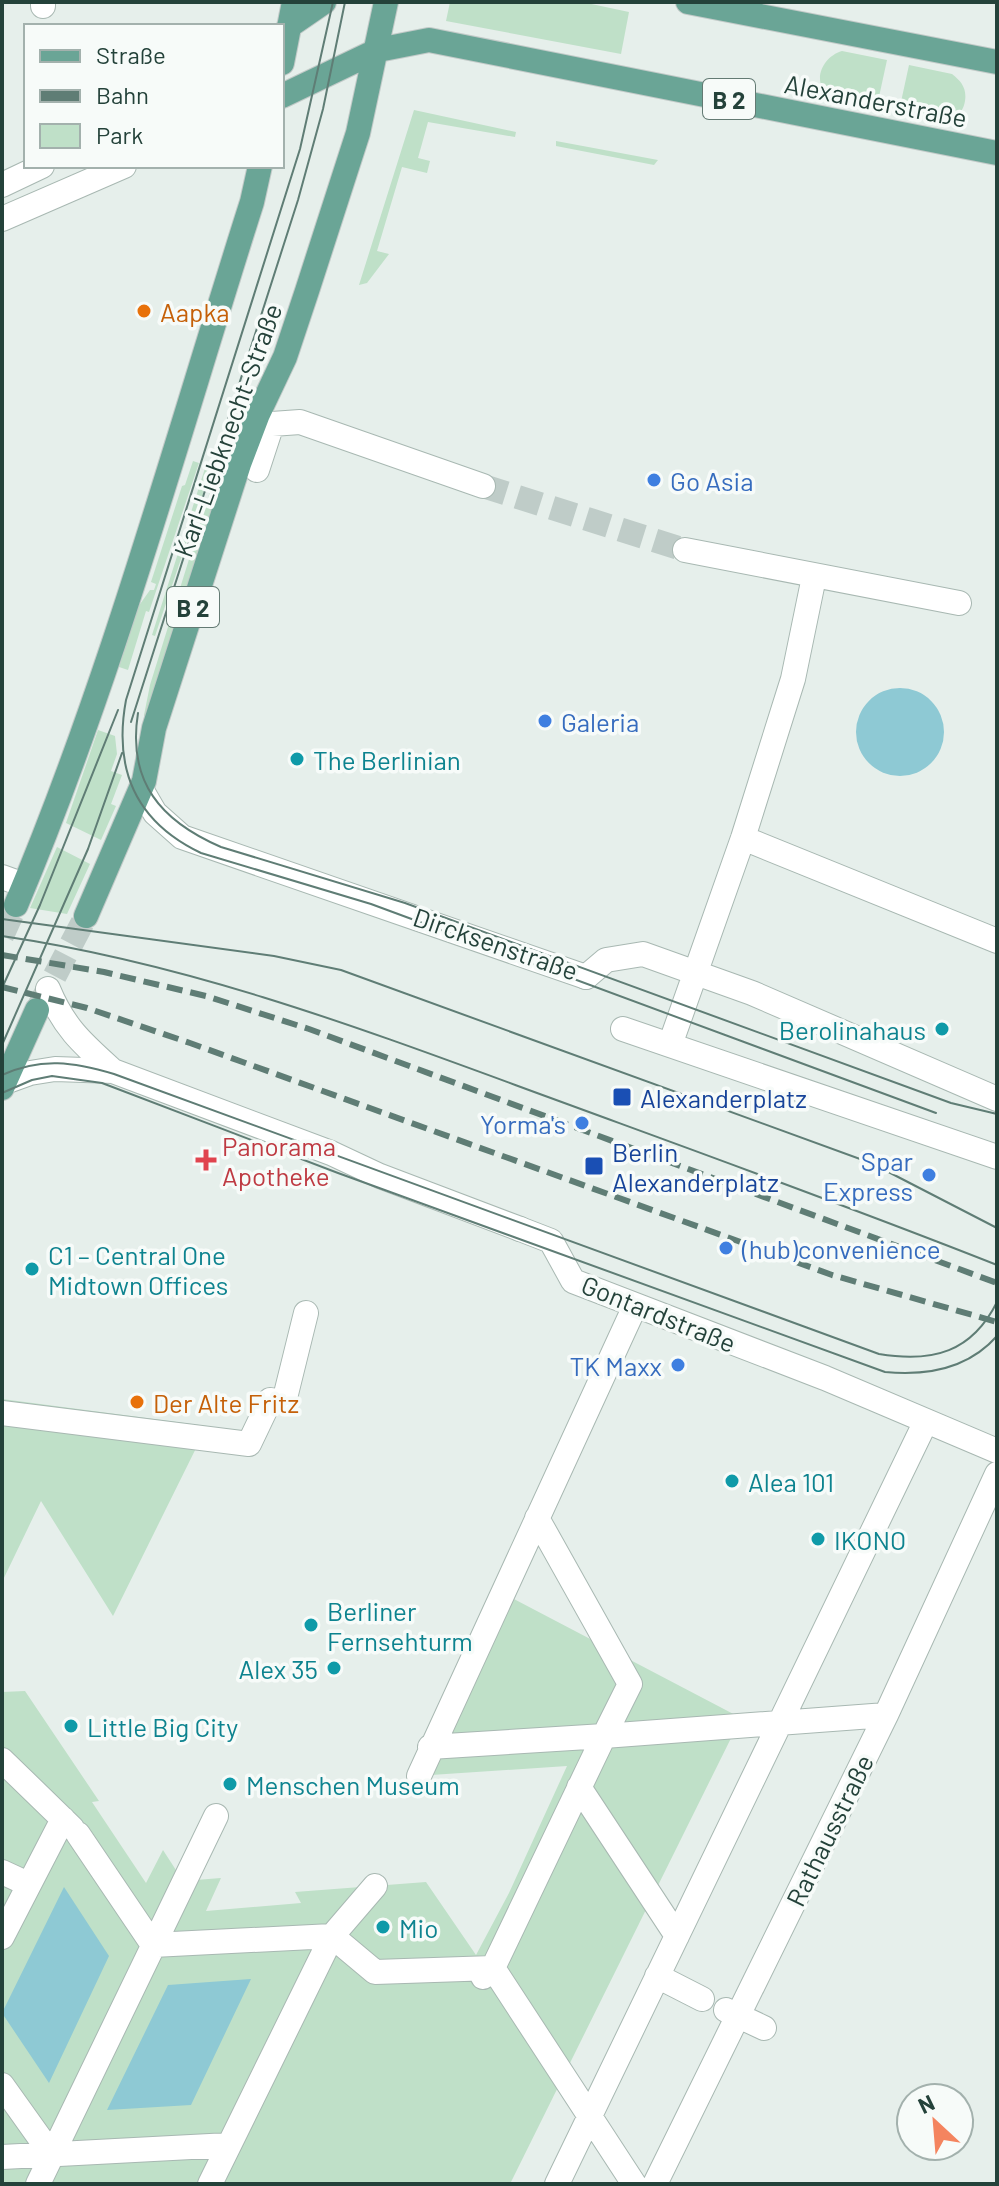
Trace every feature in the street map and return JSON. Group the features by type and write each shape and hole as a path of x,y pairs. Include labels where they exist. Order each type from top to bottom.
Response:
{"main road":[{"path":"284,49 288,20 324,2"},
{"name":"Karl-Liebknecht-Straße","path":"86,916 141,789 154,728 239,464 285,357 307,291 358,133 386,2"},
{"path":"688,2 997,62"},
{"name":"Alexanderstraße","path":"284,95 378,50 429,40 997,153"},
{"name":"Karl-Liebknecht-Straße","path":"14,889 69,774 252,202 260,168"},
{"path":"3,1085 42,1000"}],"street":[{"path":"2,185 38,168"},
{"path":"2,219 119,168"},
{"path":"257,470 272,424 300,422 483,486"},
{"path":"685,550 801,567 959,603"},
{"path":"670,1045 743,838 793,679 801,567"},
{"name":"Dircksenstraße","path":"141,789 155,813 182,837 586,977 606,960 643,954 846,1031 997,1099"},
{"path":"743,838 997,941"},
{"name":"Gontardstraße","path":"42,1000 113,1071"},
{"path":"623,1029 997,1157"},
{"name":"Gontardstraße","path":"3,1085 30,1073 55,1069 113,1071 331,1153 380,1176 551,1241 573,1281 825,1378 997,1451"},
{"path":"419,1776 635,1306"},
{"path":"2,1413 249,1444 270,1400 284,1402 306,1313"},
{"path":"557,2184 926,1421"},
{"name":"Rathausstraße","path":"655,2184 721,2008 886,1715 997,1474"},
{"path":"486,1973 630,1684 537,1518"},
{"path":"430,1747 886,1715"},
{"path":"2,1760 71,1827 153,1945"},
{"path":"579,1787 677,1936"},
{"path":"38,2184 216,1816"},
{"path":"2,1937 28,1884 71,1827"},
{"path":"2,1872 28,1884"},
{"path":"210,2184 229,2145 289,2048 332,1936 375,1886"},
{"path":"153,1945 332,1936 375,1972 486,1973"},
{"path":"486,1973 548,2069 590,2116 634,2184"},
{"path":"657,1976 764,2028"},
{"path":"2,2085 52,2155"},
{"path":"2,2157 229,2145"}],"green space":[{"path":"450,2 582,2 629,12 621,54 446,21"},
{"path":"842,51 887,60 877,106 839,100 826,93 820,79 821,72 828,59"},
{"path":"909,65 952,74 963,85 965,92 962,111 938,120 899,111"},
{"path":"414,110 516,132 515,137 428,122 418,158 430,161 427,173 402,167 377,251 389,254 367,283 359,285"},
{"path":"556,141 658,160 654,165 556,146"},
{"path":"193,461 199,463 149,612 146,611 128,670 119,667 138,607 150,590 154,590 156,584 151,582"},
{"path":"206,465 212,467 155,636 152,635"},
{"path":"217,469 225,472 145,736 144,715 150,685"},
{"path":"98,730 115,736 117,754 111,771 122,775 111,804 116,806 101,840 66,823"},
{"path":"57,847 90,864 67,914 30,908"},
{"path":"2,1399 207,1426 113,1616 41,1501 2,1582"},
{"path":"512,1598 741,1718 510,2184 2,2184 2,1692 25,1691 99,1801 92,1802 146,1883 163,1850 183,1881 221,1878 206,1911 301,1903 295,1892 426,1882 476,1955 509,1893 567,1766 431,1775"}],"water":[{"path":"900,688 925,695 937,707 944,732 937,757 925,769 900,776 875,769 863,757 856,732 863,707 875,695"},
{"path":"64,1887 109,1956 49,2083 2,2013"},
{"path":"251,1979 191,2105 107,2110 168,1985"}],"tunnel":[{"path":"483,486 685,550"},
{"path":"2,936 16,905"},
{"path":"38,1008 86,916"}],"tram line":[{"path":"333,2 300,149 126,700 123,749 134,791 160,826 201,853 371,904 936,1113"},
{"path":"131,722 298,200 323,109 345,2"},
{"path":"2,988 40,905 118,710"},
{"path":"138,713 138,759 153,796 181,825 221,847 405,903 951,1103 997,1114"},
{"path":"2,1045 88,849 122,753"},
{"path":"2,919 274,956 341,970 871,1163 997,1228"},
{"path":"2,936 143,964 347,1024 997,1265"},
{"path":"2,1075 16,1069 58,1063 114,1074 879,1354 917,1357 949,1350 976,1332 997,1302"},
{"path":"2,1093 32,1080 52,1076 102,1083 338,1173 885,1372 916,1373 946,1368 973,1356 997,1336"}],"railway":[{"path":"2,955 104,972 206,996 309,1029 997,1283"},
{"path":"2,987 87,1008 190,1043 832,1275 997,1322"}],"place":[{"name":"Aapka","path":"144,311"},
{"name":"Go Asia","path":"654,480"},
{"name":"Galeria","path":"545,721"},
{"name":"The Berlinian","path":"297,759"},
{"name":"Berolinahaus","path":"942,1029"},
{"name":"Alexanderplatz","path":"622,1097"},
{"name":"Yorma's","path":"582,1123"},
{"name":"Panorama Apotheke","path":"206,1160"},
{"name":"Berlin Alexanderplatz","path":"594,1166"},
{"name":"Spar Express","path":"929,1175"},
{"name":"(hub)convenience","path":"726,1248"},
{"name":"C1 – Central One Midtown Offices","path":"32,1269"},
{"name":"TK Maxx","path":"678,1365"},
{"name":"Der Alte Fritz","path":"137,1402"},
{"name":"Alea 101","path":"732,1481"},
{"name":"IKONO","path":"818,1539"},
{"name":"Berliner Fernsehturm","path":"311,1625"},
{"name":"Alex 35","path":"334,1668"},
{"name":"Little Big City","path":"71,1726"},
{"name":"Menschen Museum","path":"230,1784"},
{"name":"Mio","path":"383,1927"}]}
